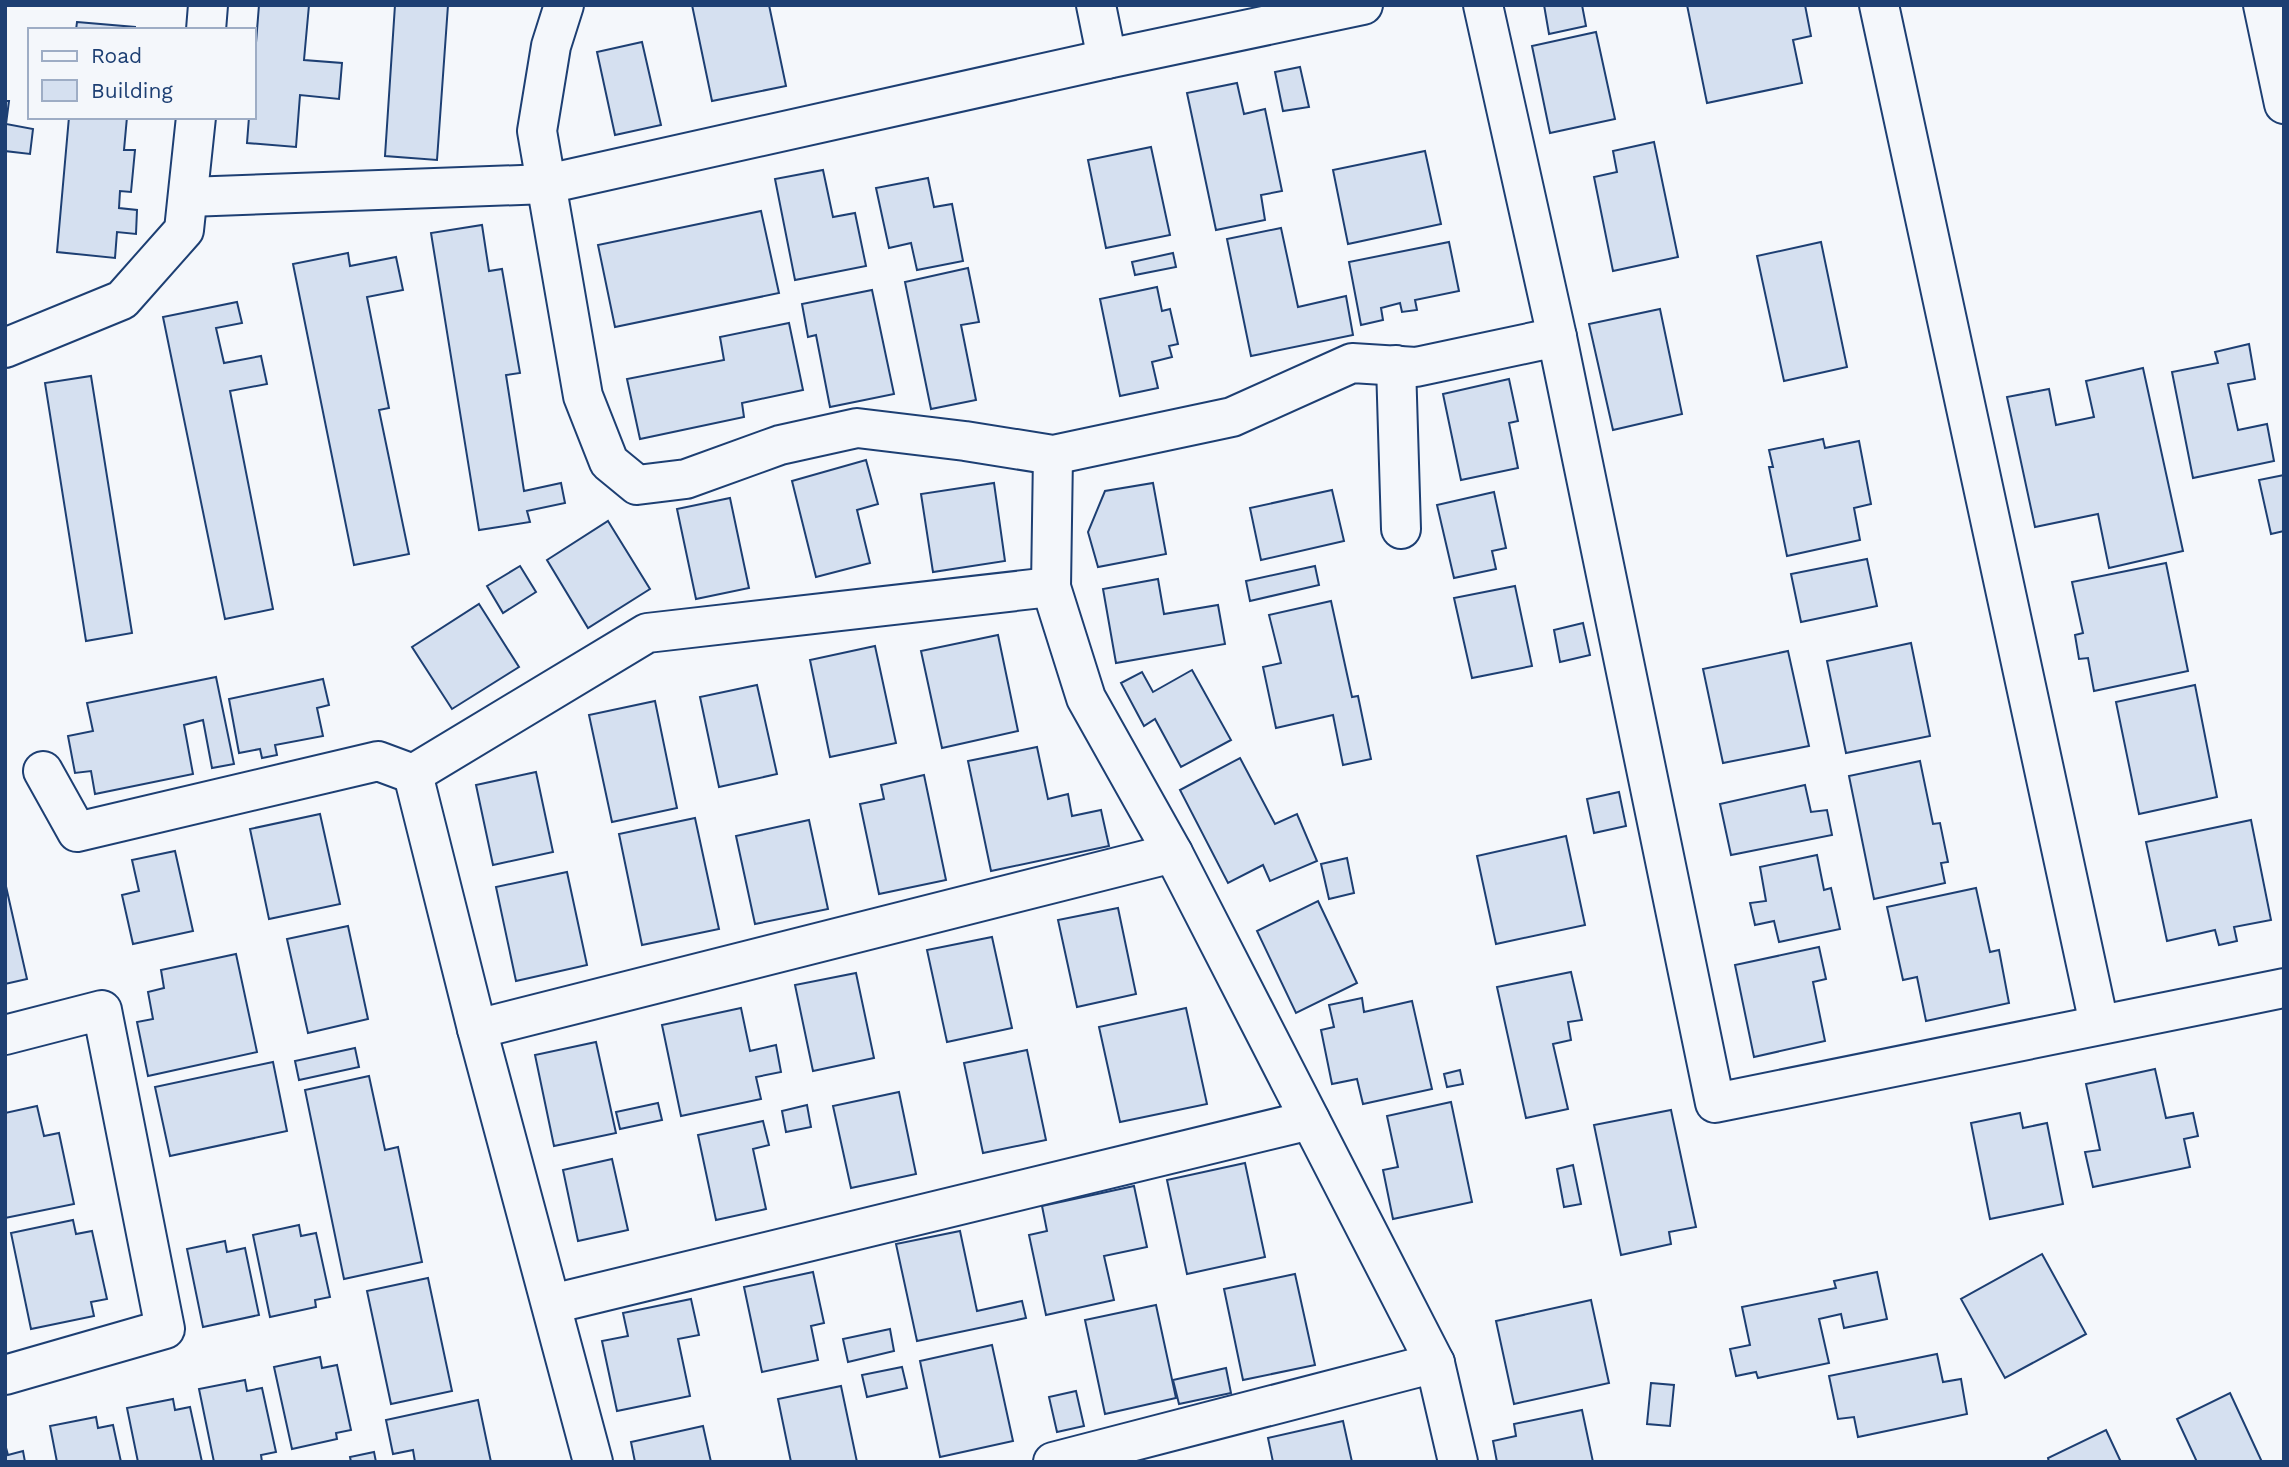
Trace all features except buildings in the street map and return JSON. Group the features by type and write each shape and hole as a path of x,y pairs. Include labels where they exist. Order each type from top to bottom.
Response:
{"street":[{"path":"206,28 208,5"},
{"path":"564,5 551,46 537,131 583,396 609,462 637,485 687,479 780,444 857,428 1053,455 1232,417 1352,363 1416,367 1557,337"},
{"path":"1096,5 1107,59"},
{"path":"188,197 547,184 1107,59 1363,5"},
{"path":"1483,5 1557,337 1715,1103 2284,988"},
{"path":"1879,5 2099,1024"},
{"path":"2263,5 2284,104"},
{"path":"5,348 121,300 184,230 196,119"},
{"path":"1396,365 1401,529"},
{"path":"1053,455 1051,587 1086,698 1173,853 1435,1363 1458,1462"},
{"path":"413,774 647,633 1051,587"},
{"path":"43,771 77,832 379,761 413,774"},
{"path":"413,774 477,1029 593,1462"},
{"path":"477,1029 1173,853"},
{"path":"5,1035 102,1010 165,1329 5,1375"},
{"path":"552,1304 1310,1120"},
{"path":"1053,1462 1435,1363"}]}
